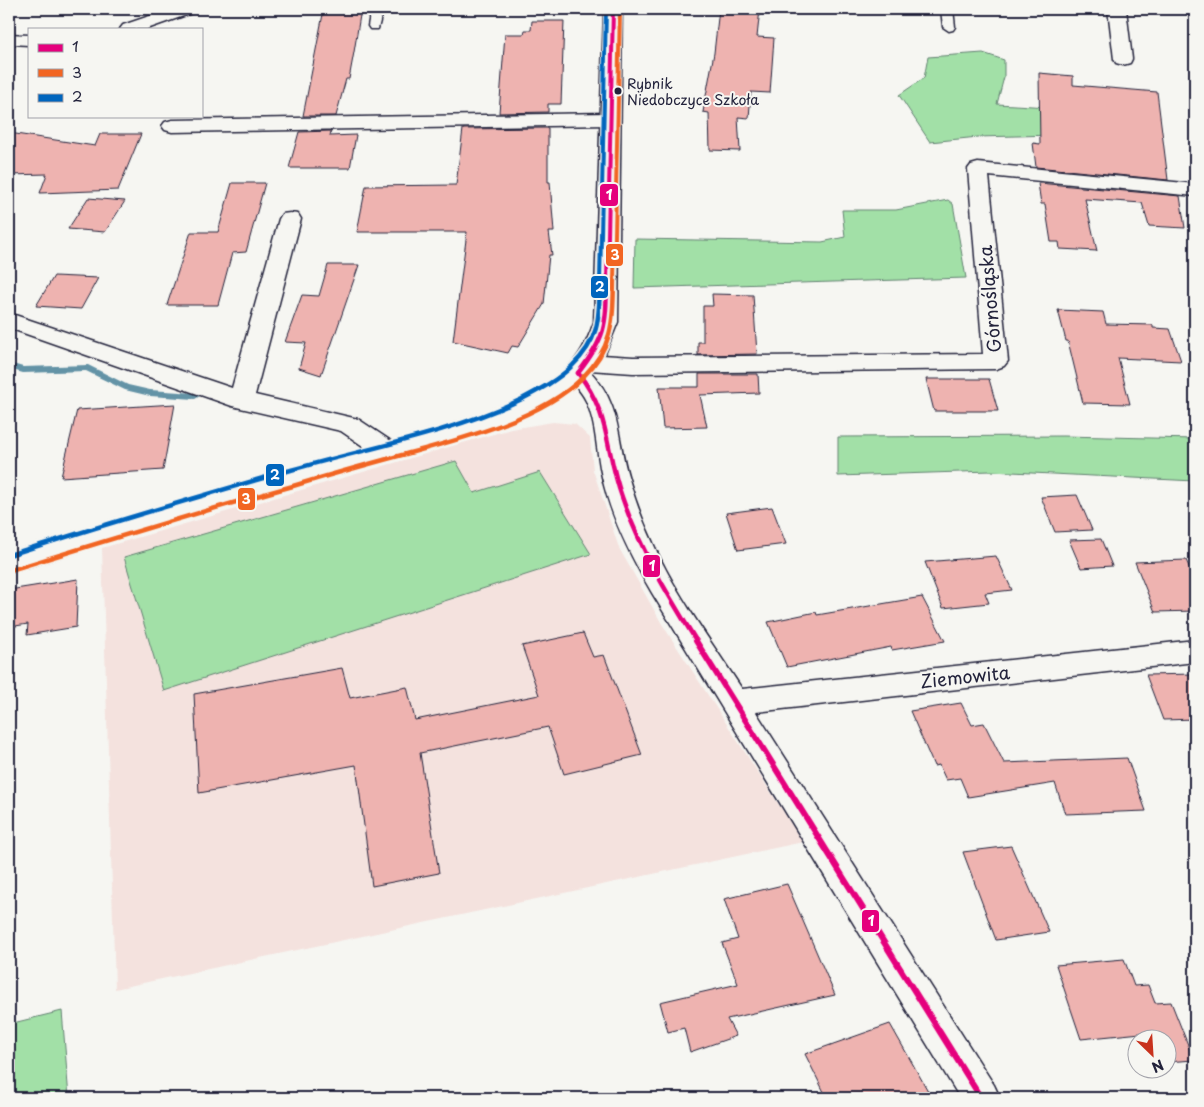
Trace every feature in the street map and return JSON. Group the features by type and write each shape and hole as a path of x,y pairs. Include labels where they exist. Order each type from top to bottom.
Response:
{"street":[{"path":"132,28 186,9"},
{"path":"9,563 116,529 450,433 498,417 553,391 582,368 596,350 606,322 612,9"},
{"path":"1117,9 1122,59"},
{"path":"9,39 28,40"},
{"path":"172,126 609,119"},
{"name":"Górnośląska","path":"582,368 633,365 996,361 978,169 1195,190"},
{"path":"241,400 290,219"},
{"path":"9,320 241,400 349,426 388,451"},
{"path":"582,368 598,402 607,430 615,477 626,511 640,545 662,586 981,1098"},
{"name":"Ziemowita","path":"735,702 1195,651"}],"lane":[{"path":"374,26 377,9"},
{"path":"947,9 949,27"}],"shaded area":[{"path":"553,422 575,424 590,438 593,470 619,548 662,624 803,842 115,989 102,548 511,429"}],"green space":[{"path":"983,53 1004,60 1004,77 997,104 1154,113 1134,133 978,137 930,142 899,95 924,78 928,57"},
{"path":"948,200 953,204 966,278 634,288 635,239 822,242 845,237 842,210 896,210"},
{"path":"1064,436 1195,439 1195,481 991,471 838,476 838,437"},
{"path":"456,461 474,493 540,472 591,554 164,691 124,557"},
{"path":"62,1011 69,1098 9,1098 9,1024"}],"building":[{"path":"324,9 361,9 349,79 346,79 336,116 303,116"},
{"path":"719,9 760,9 757,37 774,38 770,93 751,92 749,118 738,117 740,151 710,150 709,113 703,112 714,53"},
{"path":"532,21 564,21 561,104 548,104 548,112 499,113 505,34 524,34 525,30 531,30"},
{"path":"1039,73 1073,76 1073,85 1157,92 1168,180 1036,167 1033,143 1040,144"},
{"path":"548,128 548,182 550,182 554,232 549,232 552,255 549,255 544,304 518,347 512,346 508,353 453,341 467,232 357,232 366,186 456,185 463,129"},
{"path":"331,131 330,136 356,135 350,168 289,168 299,132"},
{"path":"9,133 95,146 100,134 141,134 118,190 40,193 47,174 9,175"},
{"path":"232,183 265,183 246,252 232,253 218,305 167,305 191,232 218,232"},
{"path":"1038,183 1180,196 1185,228 1149,226 1142,203 1085,199 1097,251 1060,249 1059,242 1051,242 1045,204 1041,204"},
{"path":"88,198 125,201 105,232 68,229"},
{"path":"328,265 359,265 321,375 299,368 306,343 285,342 302,295 319,296"},
{"path":"54,276 98,278 81,309 36,306"},
{"path":"712,294 753,295 757,354 698,355 698,342 703,342 703,306 713,306"},
{"path":"1058,310 1103,312 1106,324 1153,325 1153,328 1170,329 1181,361 1118,358 1130,404 1083,403 1068,341 1066,341"},
{"path":"699,374 758,374 759,393 700,395 707,427 663,428 659,387 699,387"},
{"path":"926,379 989,379 998,411 934,411"},
{"path":"175,404 163,470 61,477 77,410"},
{"path":"1077,495 1092,530 1055,532 1041,497"},
{"path":"772,507 786,544 738,550 726,513"},
{"path":"1101,539 1112,566 1081,568 1069,540"},
{"path":"996,556 1012,590 985,593 989,603 943,608 925,562"},
{"path":"1186,560 1195,580 1195,611 1155,612 1135,562"},
{"path":"78,579 76,627 27,635 28,624 9,627 9,590"},
{"path":"922,597 945,641 892,650 891,647 787,667 768,622 816,612 817,615"},
{"path":"583,633 593,657 604,655 642,755 564,774 548,727 420,753 439,873 372,886 356,765 199,793 194,694 342,668 350,698 407,687 415,720 539,695 522,646"},
{"path":"1195,674 1195,719 1163,720 1146,675"},
{"path":"961,703 972,725 984,723 1004,763 1127,758 1146,811 1065,814 1055,783 968,797 960,778 946,780 939,765 934,766 910,711"},
{"path":"1011,846 1049,932 996,940 963,852"},
{"path":"787,884 835,995 727,1019 736,1036 690,1052 684,1028 668,1032 660,1002 738,984 722,943 738,939 724,899"},
{"path":"1124,959 1134,986 1148,985 1155,1003 1171,1002 1194,1060 1176,1061 1176,1030 1126,1030 1126,1034 1081,1039 1056,965"},
{"path":"890,1024 932,1098 827,1098 805,1054"}],"waterway":[{"path":"9,366 23,370 88,368 125,387 150,393 195,396"}],"transit line":[{"name":"2","path":"9,555 210,494 449,427 507,406 534,393 572,367 588,346 599,321 606,9"},
{"name":"1","path":"578,373 596,350 606,322 613,9"},
{"name":"3","path":"11,570 294,485 423,450 486,430 543,405 568,390 584,376 602,352 613,323 620,9"},
{"name":"1","path":"578,373 589,386 596,399 604,424 616,480 636,534 662,586 981,1098"}],"place":[{"name":"Rybnik Niedobczyce Szkoła","path":"618,91"}]}
